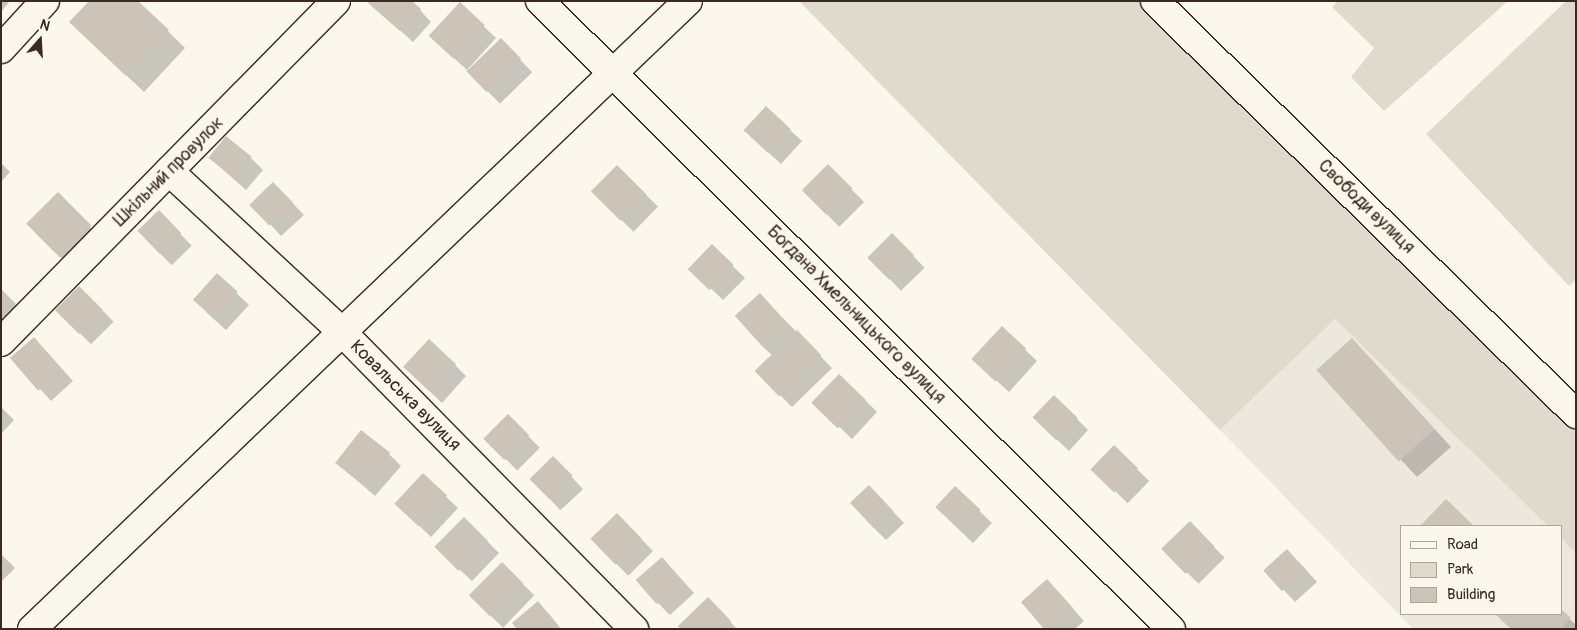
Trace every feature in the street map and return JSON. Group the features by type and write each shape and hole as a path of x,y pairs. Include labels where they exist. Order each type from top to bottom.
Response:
{"street":[{"path":"1,49 45,1"},
{"name":"Шкільний провулок","path":"1,342 336,1"},
{"name":"Богдана Хмельницького вулиця","path":"540,1 1171,629"},
{"path":"32,629 688,1"},
{"name":"Свободи вулиця","path":"1155,1 1576,414"},
{"name":"Ковальська вулиця","path":"169,171 342,332 634,629"}],"shaded area":[{"path":"1335,319 1547,525 1400,525 1400,615 1562,615 1562,540 1576,553 1576,629 1413,629 1220,430"}],"green space":[{"path":"799,1 1155,1 1576,414 1576,553 1562,540 1562,525 1547,525 1335,319 1220,430"},
{"path":"1338,1 1508,1 1384,111 1351,77 1374,48 1332,7"},
{"path":"1566,1 1576,1 1576,280 1569,286 1426,134"}],"building":[{"path":"89,1 138,1 169,30 126,76 69,22"},
{"path":"370,1 412,1 421,9 400,31 368,3"},
{"path":"460,2 485,25 453,59 429,36"},
{"path":"501,38 521,59 487,92 466,71"},
{"path":"766,106 791,129 768,153 743,130"},
{"path":"226,136 252,157 234,179 208,158"},
{"path":"828,164 853,189 827,215 802,190"},
{"path":"617,165 647,195 621,221 591,191"},
{"path":"273,182 293,203 269,226 249,205"},
{"path":"58,192 91,225 59,257 26,224"},
{"path":"159,210 181,233 160,254 137,231"},
{"path":"892,233 914,255 889,280 867,258"},
{"path":"712,244 734,265 709,290 688,269"},
{"path":"217,273 238,292 214,318 193,300"},
{"path":"79,286 103,310 79,334 55,310"},
{"path":"1,289 16,304 1,319"},
{"path":"760,293 788,324 763,347 735,316"},
{"path":"1002,326 1026,349 995,381 971,359"},
{"path":"797,330 821,355 779,396 755,371"},
{"path":"34,337 62,369 38,390 10,358"},
{"path":"1352,338 1434,429 1399,462 1316,370"},
{"path":"429,339 456,364 430,392 403,367"},
{"path":"839,374 866,400 838,428 811,403"},
{"path":"1054,395 1078,418 1056,440 1032,417"},
{"path":"508,414 529,435 504,460 483,439"},
{"path":"361,430 390,453 364,486 335,463"},
{"path":"1114,445 1138,468 1114,492 1090,469"},
{"path":"553,456 573,476 549,499 530,479"},
{"path":"423,473 447,496 418,526 394,504"},
{"path":"869,485 893,511 874,528 850,503"},
{"path":"955,486 981,510 961,531 935,507"},
{"path":"1446,499 1473,525 1421,525"},
{"path":"617,513 642,539 615,565 590,539"},
{"path":"464,517 488,541 458,571 434,547"},
{"path":"1190,521 1214,546 1186,574 1161,549"},
{"path":"1287,549 1306,570 1282,591 1263,570"},
{"path":"662,557 683,581 657,604 636,580"},
{"path":"502,562 523,583 490,616 469,595"},
{"path":"1047,579 1073,608 1050,629 1044,629 1021,602"},
{"path":"708,597 731,621 723,629 680,629 678,626"},
{"path":"538,601 557,625 552,629 517,629 512,623"},
{"path":"1562,610 1571,618 1560,629 1511,629 1496,615 1562,615"}]}
